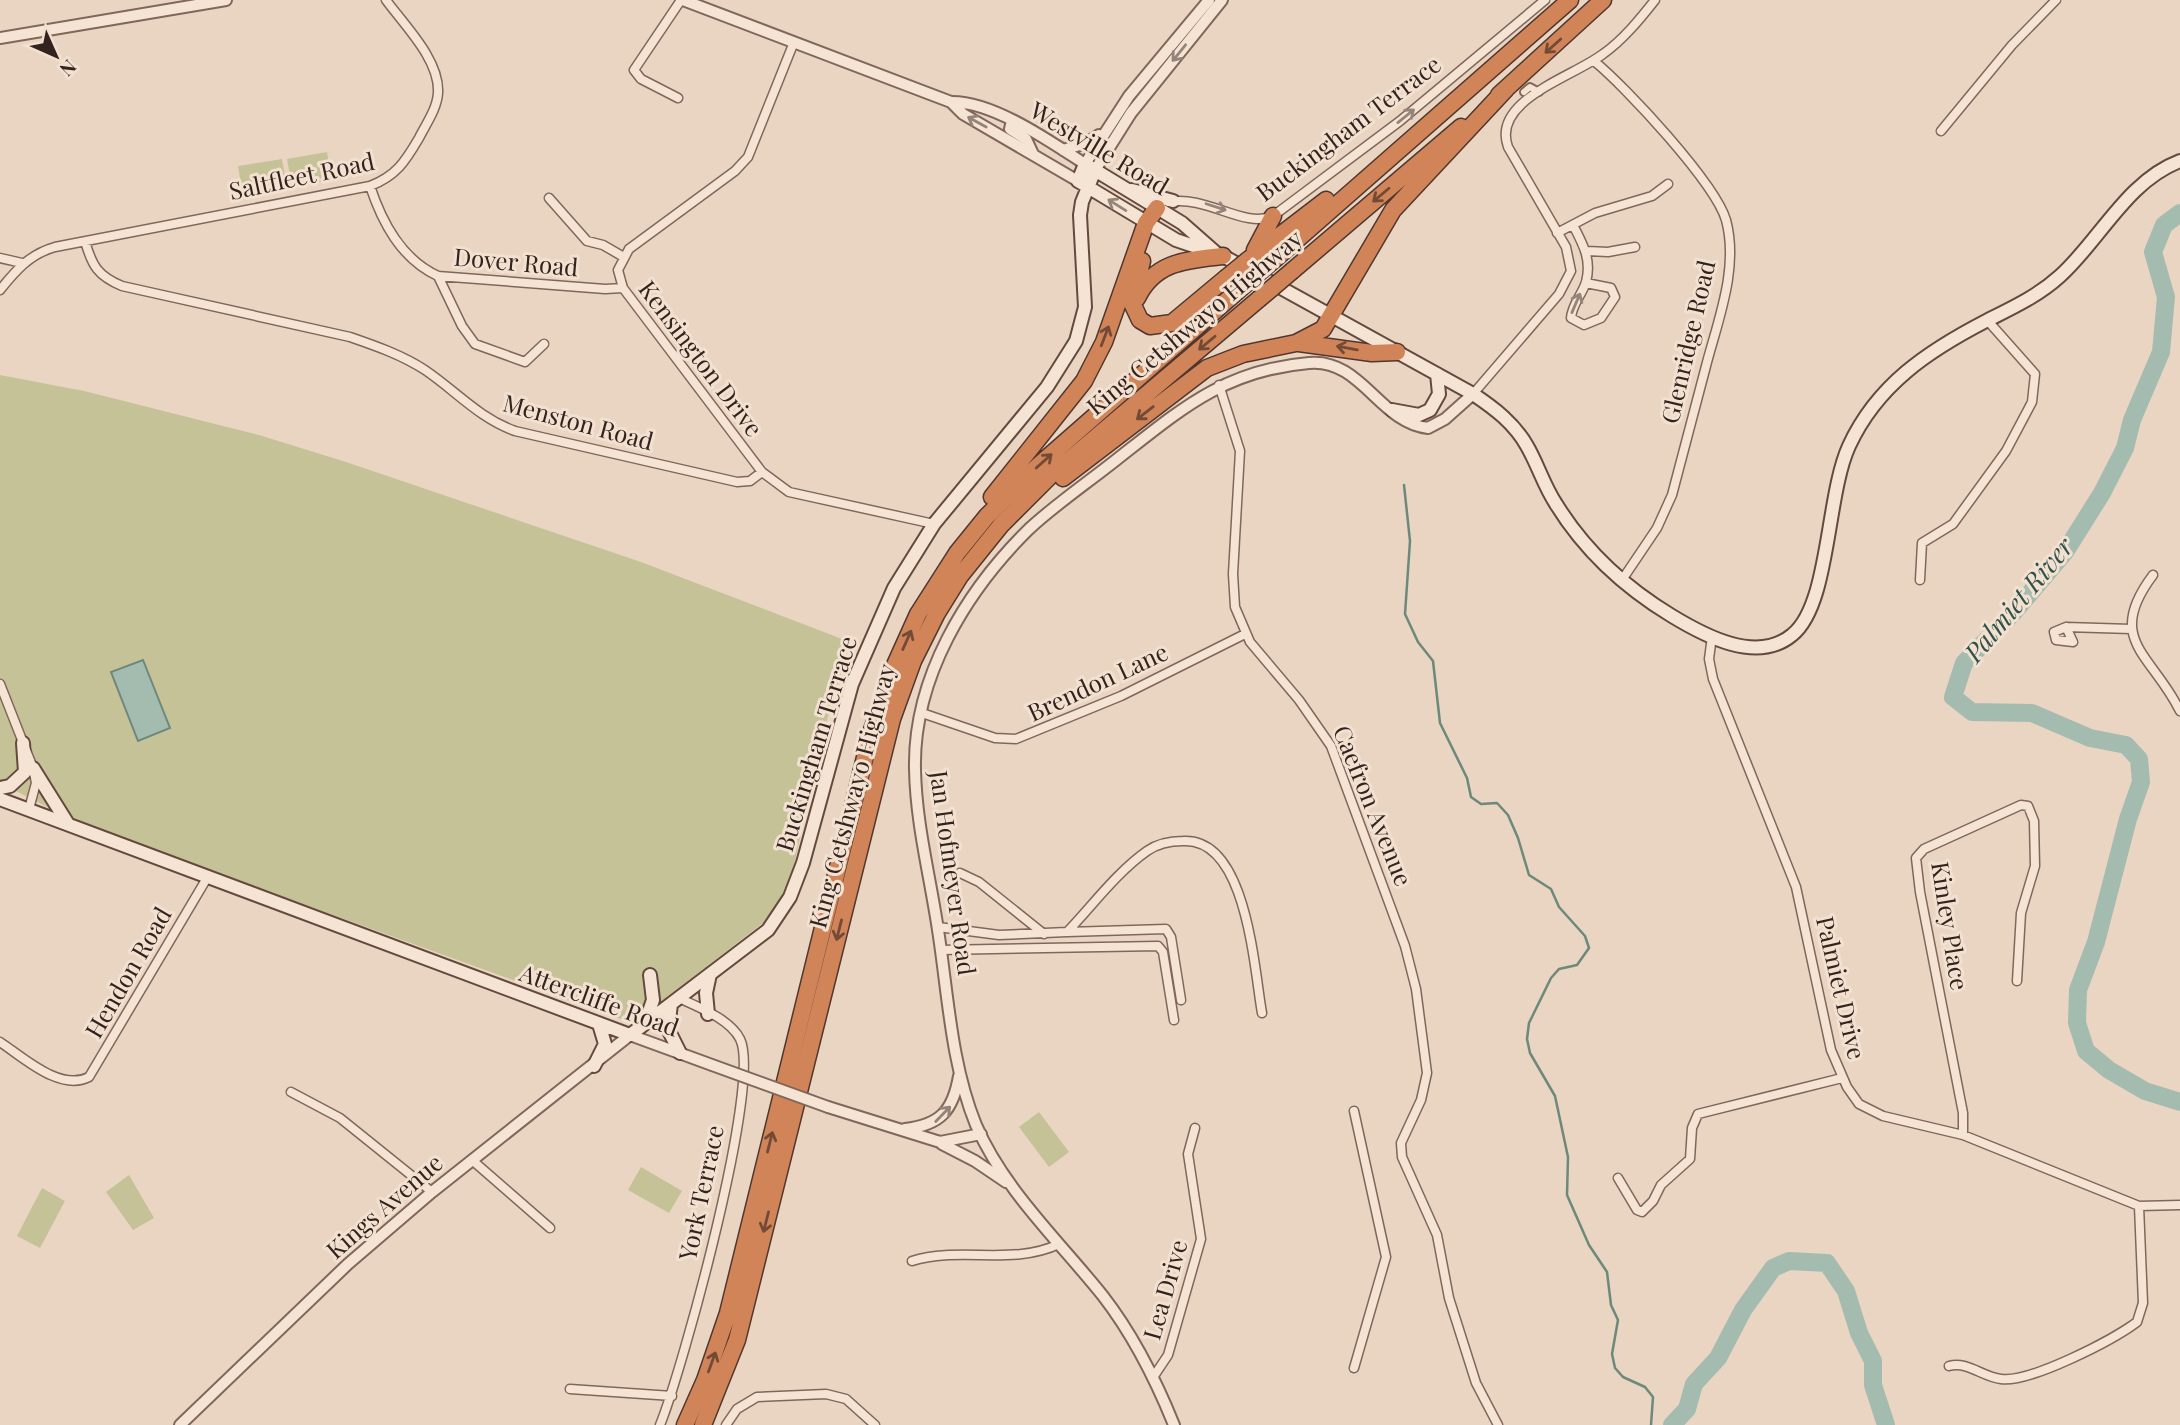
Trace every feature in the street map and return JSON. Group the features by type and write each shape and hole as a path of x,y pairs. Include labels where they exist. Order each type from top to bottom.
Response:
{"highway":[{"name":"King Cetshwayo Highway","path":"685,1425 705,1380 728,1313 871,733 895,665 918,614 957,553 1010,492 1276,258 1471,75 1570,0"},
{"name":"King Cetshwayo Highway","path":"703,1425 737,1340 892,719 913,662 937,613 979,550 1024,499 1506,89 1603,0"},
{"path":"1149,225 1132,295 1133,307 1144,323 1162,326 1182,316 1471,75"},
{"path":"937,613 1005,530 1187,381 1225,359 1296,343 1315,335 1332,317 1393,210 1506,89"},
{"path":"957,553 989,500 1084,380 1104,342 1149,225 1164,207"},
{"path":"1248,260 1268,231 1273,216"},
{"path":"1133,307 1144,286 1161,269 1180,261 1219,254"},
{"path":"1296,343 1339,346 1372,353 1397,352"}],"main road":[{"name":"Westville Road","path":"1090,167 1128,190 1164,207 1219,254 1473,394 1500,413 1519,435 1569,525 1594,556 1672,616 1712,636 1745,647 1760,648 1784,641 1800,628 1812,610 1838,473 1859,426 1883,393 1914,363 2045,289 2081,255 2136,190 2164,168 2180,161"},
{"name":"Buckingham Terrace","path":"630,1035 768,930 790,897 803,863 860,660 894,588 934,524 1052,380 1076,341 1085,307 1079,230 1083,184 1090,167"},
{"name":"Westville Road","path":"1083,184 1184,244 1219,254"},
{"path":"1392,410 1419,415 1430,410 1439,394 1437,374"},
{"path":"0,788 9,786 25,772 23,743"},
{"path":"33,768 68,824"},
{"name":"Attercliffe Road","path":"0,799 630,1035"},
{"path":"708,1014 706,993 710,974"},
{"path":"645,1024 653,1000 650,975"},
{"path":"675,1001 668,1029 680,1053"},
{"path":"594,1066 604,1044 599,1024"}],"street":[{"path":"0,38 226,0"},
{"name":"Saltfleet Road","path":"22,263 41,251 370,186 387,179 405,161 434,110 438,95 437,76 428,59 386,0"},
{"path":"678,98 642,79 634,70 682,0"},
{"name":"Westville Road","path":"682,0 951,102 964,102 1012,121 1090,167"},
{"path":"1063,150 1091,141 1105,130 1209,0"},
{"path":"1090,167 1222,0"},
{"name":"Buckingham Terrace","path":"1164,207 1200,202 1258,220 1273,216 1471,75 1545,0"},
{"path":"1473,394 1570,278 1569,256 1504,138 1505,126 1510,116 1539,92 1594,61 1615,45 1656,0"},
{"path":"1941,131 2012,45 2056,0"},
{"name":"Kensington Drive","path":"762,472 623,288 618,276 622,257 735,171 748,157 794,42"},
{"name":"Glenridge Road","path":"1594,61 1615,79 1707,186 1722,211 1729,237 1727,283 1672,495 1657,528 1622,580"},
{"path":"1524,92 1530,87 1539,92"},
{"name":"Westville Road","path":"951,102 963,114 1083,184"},
{"path":"1012,121 1010,131 1026,139 1033,154"},
{"path":"1090,167 1105,130"},
{"path":"1557,233 1595,213 1652,196 1668,184"},
{"name":"Dover Road","path":"370,186 378,210 398,243 415,262 438,276 605,289 623,288"},
{"path":"549,198 587,241 603,245 622,257"},
{"path":"1573,225 1587,251 1586,283 1571,315 1575,323 1584,325 1601,318 1615,297 1611,289 1586,283"},
{"name":"Menston Road","path":"85,241 95,270 105,279 122,286 350,337 382,348 427,372 495,423 515,430 737,482 750,481 762,472"},
{"path":"1587,251 1608,252 1635,247"},
{"path":"0,258 22,263 0,290"},
{"path":"438,276 462,326 475,344 525,362 544,344"},
{"path":"1920,580 1922,543 1947,529 1961,513 2019,430 2036,388 2032,368 1988,321"},
{"name":"Jan Hofmeyer Road","path":"1174,1425 1154,1376 1115,1312 1014,1188 981,1134 961,1069 917,798 916,751 933,670 963,611 998,563 1028,531 1191,401 1219,385 1298,365 1330,364 1348,372 1413,425 1428,428 1445,419 1473,394"},
{"name":"Caefron Avenue","path":"1219,385 1240,451 1233,590 1245,634 1325,735 1377,868 1416,989 1427,1059 1426,1083 1401,1143 1402,1157 1437,1235 1450,1298 1476,1383 1498,1425"},
{"path":"762,472 789,492 934,524"},
{"path":"2153,575 2136,600 2131,629 2137,645 2180,711"},
{"path":"2066,627 2131,629"},
{"name":"Brendon Lane","path":"922,713 995,738 1011,740 1028,736 1121,696 1245,634"},
{"name":"Palmiet Drive","path":"1712,636 1709,659 1713,679 1796,887 1828,1038 1842,1078 1852,1096 1865,1109 1963,1135 2139,1206 2180,1205"},
{"path":"0,684 33,768 36,783 29,809"},
{"name":"Kinley Place","path":"1963,1135 1962,1104 1920,892 1916,858 1924,849 2021,804 2028,806 2033,814 2035,851 2033,878 2021,913 2017,981"},
{"path":"1068,932 1148,851 1176,841 1199,843 1222,859 1235,882 1262,1013"},
{"path":"960,873 979,883 1044,934"},
{"name":"Hendon Road","path":"0,1042 54,1076 78,1081 89,1077 207,878"},
{"path":"938,927 999,935 1166,929 1171,937 1181,1000"},
{"path":"941,950 1158,946 1163,952 1174,1020"},
{"name":"York Terrace","path":"660,1425 671,1396 712,1243 732,1154 744,1056 741,1041 732,1029 708,1014 675,1001"},
{"name":"Attercliffe Road","path":"630,1035 828,1107 932,1140 955,1141 981,1134"},
{"name":"Kings Avenue","path":"180,1425 348,1264 432,1192 630,1035"},
{"path":"899,1130 927,1126 941,1119 956,1095 961,1069"},
{"path":"1618,1178 1637,1210 1642,1212 1653,1201 1661,1185 1690,1158 1692,1128 1698,1114 1842,1078"},
{"path":"290,1091 340,1118 432,1192"},
{"path":"1354,1111 1386,1257 1354,1368"},
{"name":"Lea Drive","path":"1154,1376 1166,1361 1201,1239 1188,1154 1195,1128"},
{"path":"932,1140 975,1161 1014,1188"},
{"path":"472,1160 550,1228"},
{"path":"1949,1366 1965,1365 1999,1379 2033,1375 2137,1322 2143,1303 2139,1206"},
{"path":"912,1261 940,1255 1033,1254 1059,1244"},
{"path":"570,1389 671,1396"},
{"path":"726,1425 737,1409 757,1397 827,1394 852,1403 875,1425"}],"shaded area":[{"path":"327,152 332,180 292,187 287,159"},
{"path":"282,159 287,188 243,196 238,166"},
{"path":"0,375 84,391 259,435 346,462 641,562 850,642 823,734 794,865 783,896 767,920 638,1019 629,1022 77,822 0,783"},
{"path":"143,660 170,728 138,741 111,672"},
{"path":"1039,1112 1069,1152 1049,1167 1019,1127"},
{"path":"641,1167 682,1191 669,1213 628,1190"},
{"path":"129,1175 154,1218 133,1230 106,1192"},
{"path":"42,1188 65,1201 40,1248 17,1236"}],"waterway":[{"name":"Palmiet River","path":"2180,213 2164,225 2153,252 2166,297 2161,352 2132,420 2125,448 2102,493 2065,552 2014,612 1964,663 1953,697 1972,712 2032,713 2090,738 2126,745 2139,759 2141,782 2128,819 2096,942 2078,990 2077,1023 2086,1051 2109,1070 2145,1091 2180,1102"},
{"path":"1404,485 1410,541 1405,614 1418,642 1433,661 1440,723 1467,778 1471,797 1481,804 1497,803 1508,815 1529,875 1551,889 1559,907 1585,936 1589,948 1577,965 1559,969 1551,978 1529,1023 1527,1039 1530,1053 1555,1096 1568,1157 1567,1195 1589,1245 1607,1272 1611,1305 1618,1320 1612,1354 1615,1368 1623,1377 1645,1387 1653,1397 1651,1425"},
{"name":"Palmiet River","path":"1672,1425 1687,1409 1694,1384 1718,1358 1743,1310 1773,1268 1789,1261 1827,1263 1846,1291 1859,1333 1873,1361 1873,1385 1886,1425"}]}
